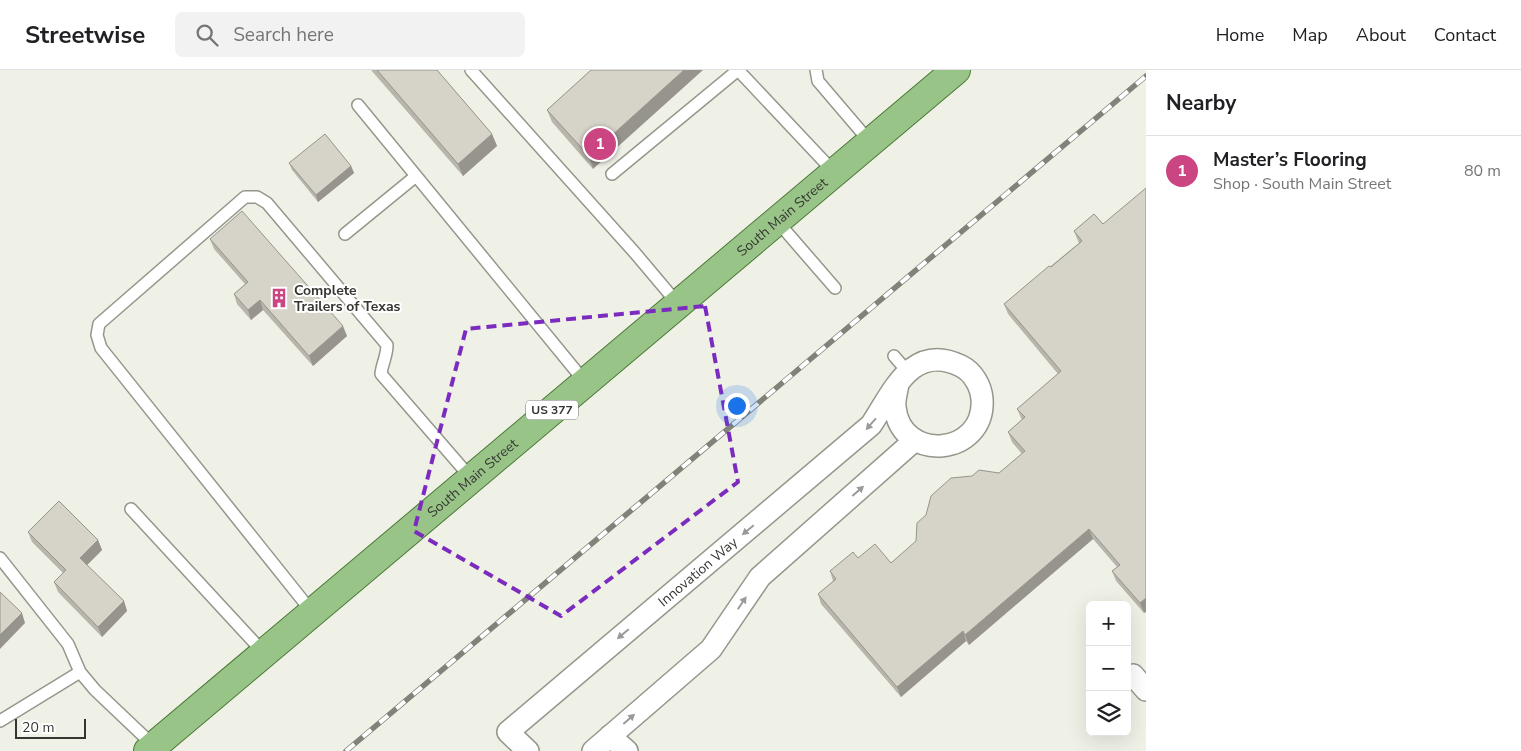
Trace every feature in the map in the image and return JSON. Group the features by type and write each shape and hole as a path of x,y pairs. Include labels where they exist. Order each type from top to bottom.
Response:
{"main road":[{"name":"South Main Street","path":"151,748 956,70"}],"street":[{"path":"934,359 949,360 966,368 976,380 982,394 983,404 980,420 972,432 965,438 945,447 930,446 915,440 906,433 898,420 894,405 900,370 934,359"},
{"name":"Innovation Way","path":"528,751 508,732 872,425 900,370"},
{"path":"593,751 710,649 760,577 915,440"},
{"path":"610,736 627,751"}],"lane":[{"path":"471,70 635,253 678,304"},
{"path":"612,174 738,70 834,172"},
{"path":"816,70 818,81 870,142"},
{"path":"358,105 585,382"},
{"path":"345,234 416,176"},
{"path":"312,612 101,348 97,335 99,324 245,198 258,197 267,203 387,345 381,374 471,478"},
{"path":"776,221 835,288"},
{"path":"131,509 264,653"},
{"path":"0,558 68,644 80,672 151,748"},
{"path":"2,716 80,672"}],"highlighted area":[{"path":"705,306 738,482 561,616 414,531 466,329"}],"building":[{"path":"377,70 437,70 492,134 458,164"},
{"path":"591,70 684,70 589,156 547,110"},
{"path":"325,134 351,166 316,195 289,163"},
{"path":"1146,188 1146,598 1140,603 1112,571 1120,565 1089,529 965,635 963,631 897,687 818,594 836,579 830,571 853,552 858,558 875,544 891,563 916,541 917,523 926,515 931,496 951,478 972,476 979,470 999,473 1025,451 1008,432 1025,417 1017,409 1061,371 1004,304 1082,241 1074,231 1094,214 1103,224"},
{"name":"Complete Trailers of Texas","path":"242,211 343,326 309,356 260,300 248,310 234,294 248,282 210,239"},
{"path":"59,501 98,540 80,558 124,601 98,627 54,582 66,570 28,532"},
{"path":"0,592 22,613 0,635"}],"railway":[{"path":"346,751 1146,76"}],"place":[{"name":"Master’s Flooring","path":"600,144"},
{"name":"Complete Trailers of Texas","path":"279,298"}]}
